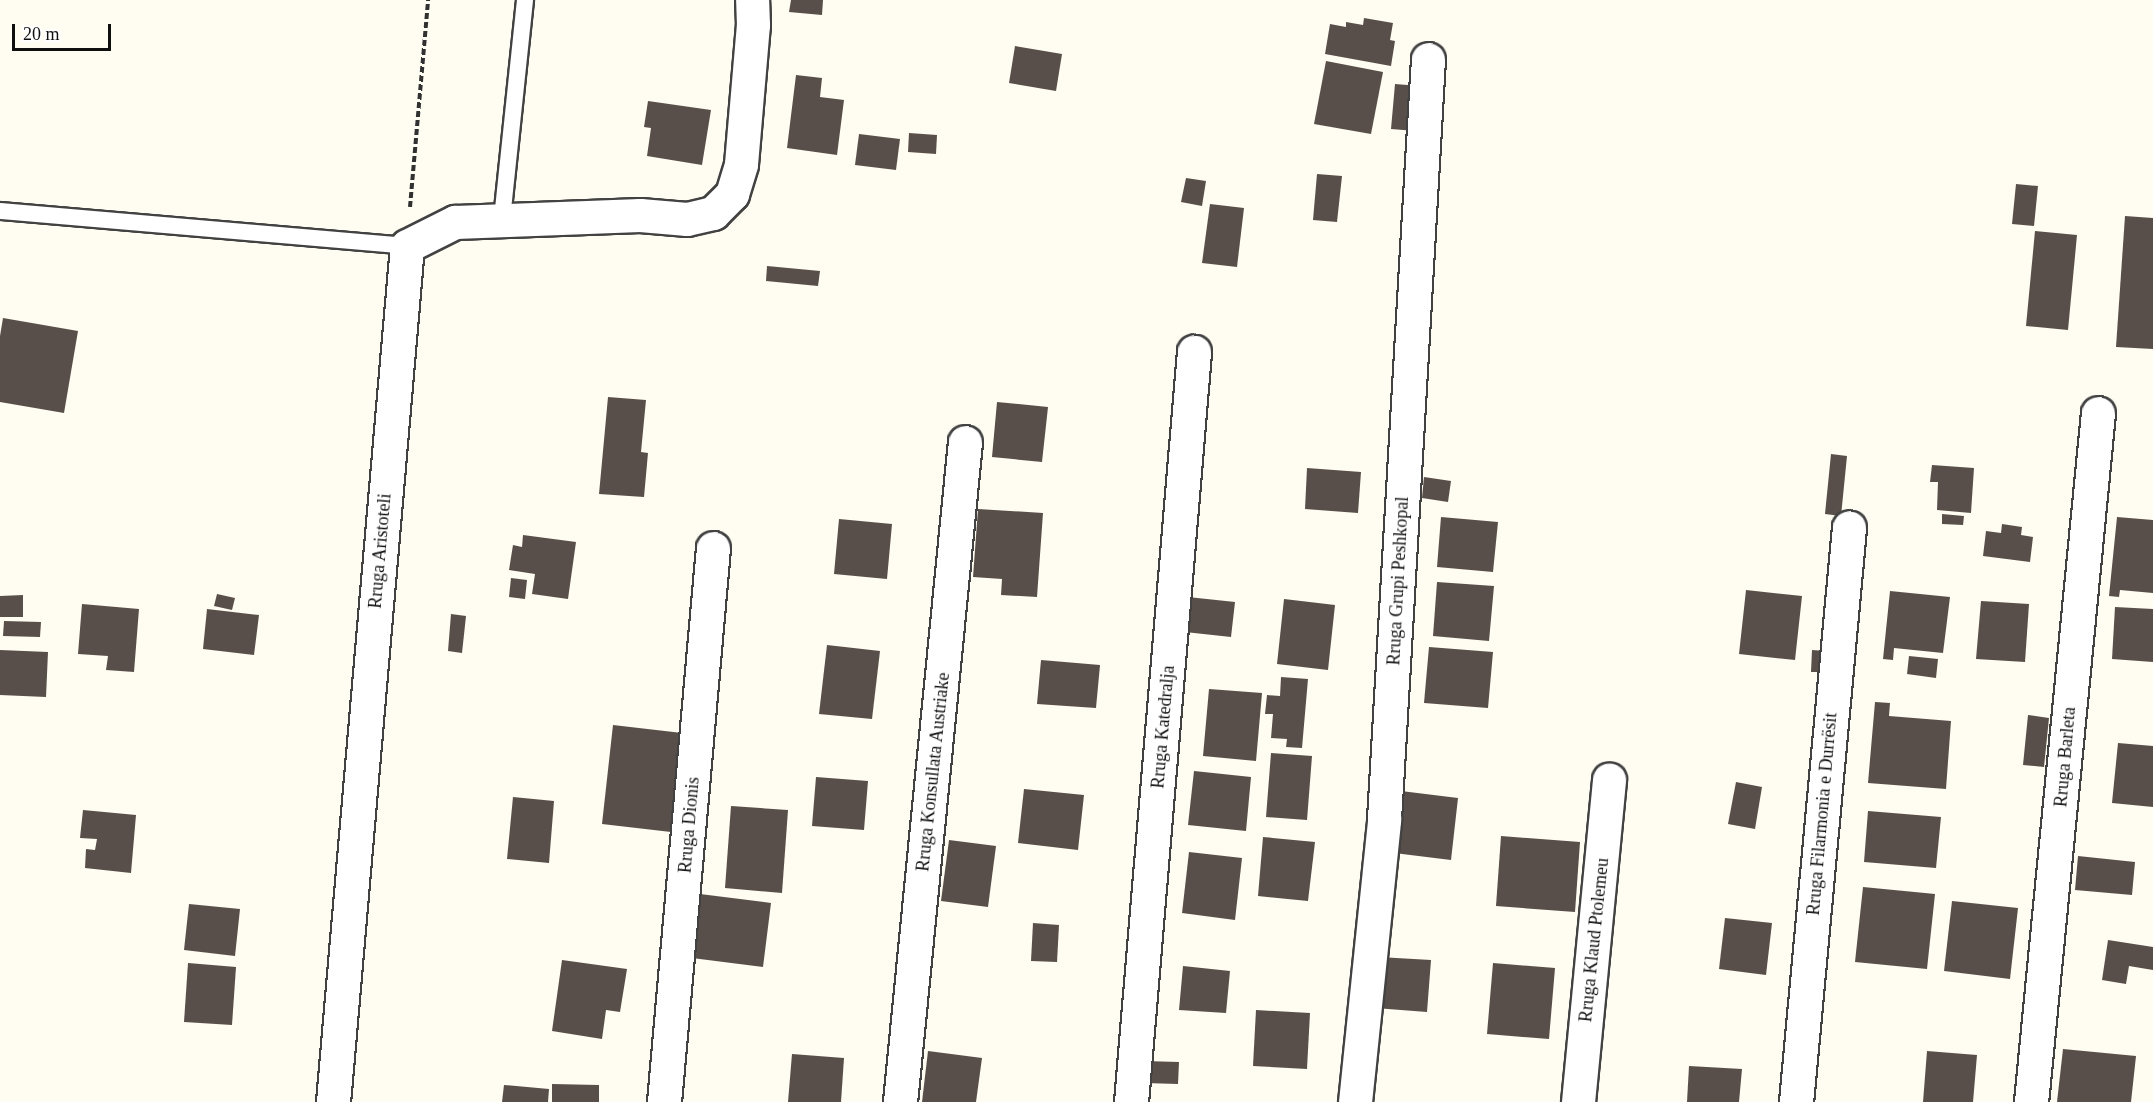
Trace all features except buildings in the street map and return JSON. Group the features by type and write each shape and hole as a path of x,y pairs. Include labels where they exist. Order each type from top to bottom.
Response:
{"street":[{"path":"407,246 456,222 640,215 687,219 713,213 732,194 741,164 753,25 752,0"},
{"name":"Rruga Grupi Peshkopal","path":"1355,1102 1384,819 1428,59"},
{"name":"Rruga Aristoteli","path":"333,1102 407,246"},
{"name":"Rruga Katedralja","path":"1131,1102 1194,352"},
{"name":"Rruga Barleta","path":"2031,1102 2098,413"},
{"name":"Rruga Konsullata Austriake","path":"900,1102 965,442"},
{"name":"Rruga Filarmonia e Durrësit","path":"1796,1102 1849,526"},
{"name":"Rruga Dionis","path":"664,1102 713,548"},
{"name":"Rruga Klaud Ptolemeu","path":"1578,1102 1610,779"}],"lane":[{"path":"502,219 525,0"},
{"path":"0,211 407,246"}],"path":[{"path":"407,246 428,0"}]}
